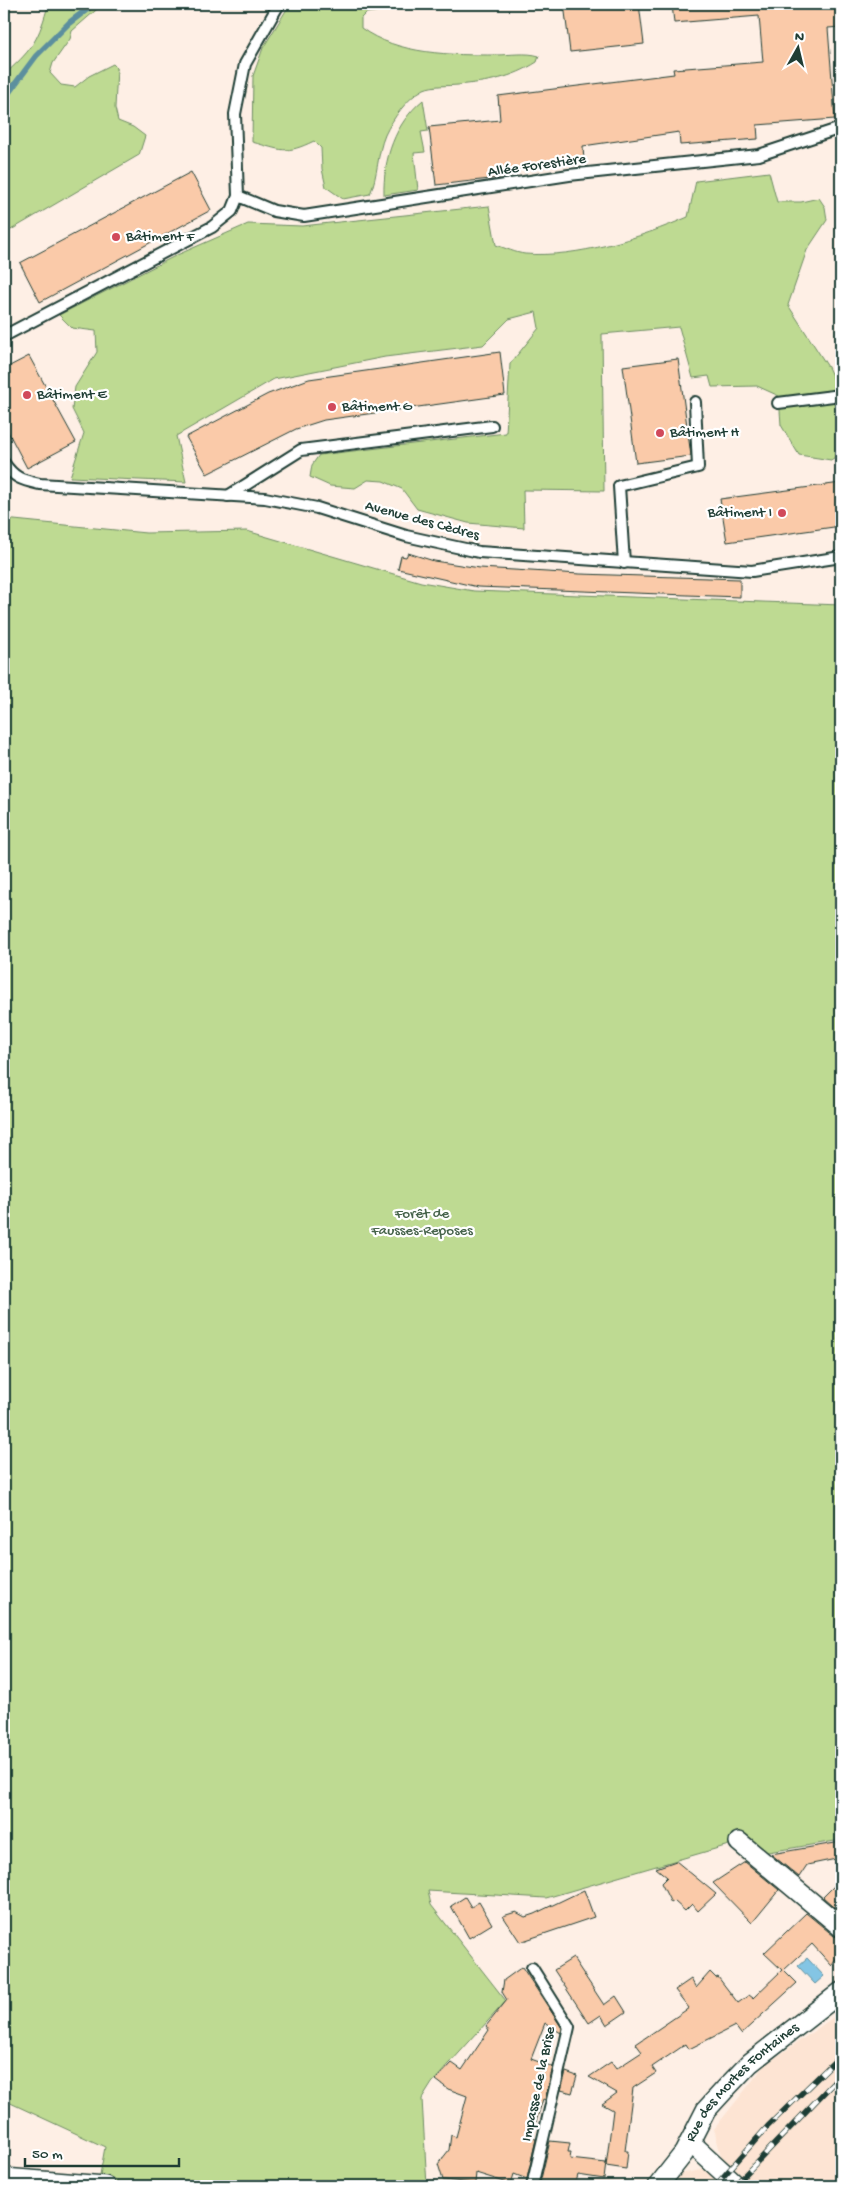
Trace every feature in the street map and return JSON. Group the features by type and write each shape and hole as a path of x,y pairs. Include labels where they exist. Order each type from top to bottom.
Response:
{"street":[{"path":"739,1842 841,1927"},
{"name":"Rue des Mortes Fontaines","path":"658,2186 690,2142 706,2110 750,2063 841,1992"},
{"path":"690,2142 738,2186"},
{"path":"4,2178 105,2186"}],"lane":[{"path":"4,336 212,227 232,211 238,196 235,114 244,64 279,4"},
{"name":"Allée Forestière","path":"238,196 274,211 304,216 569,175 759,155 841,128"},
{"path":"778,403 841,396"},
{"path":"624,563 619,486 698,467 694,402"},
{"path":"228,496 301,450 492,426"},
{"name":"Avenue des Cèdres","path":"4,463 12,475 23,481 40,484 265,498 316,508 406,536 479,552 752,571 841,556"},
{"name":"Impasse de la Brise","path":"532,1968 569,2027 532,2186"}],"shaded area":[{"path":"841,2012 841,2186 675,2186 680,2174 706,2169 722,2159 714,2129 765,2065"}],"green space":[{"path":"56,4 103,4 72,31 70,39 53,63 50,73 61,85 75,87 89,76 113,64 117,68 115,108 118,121 133,127 145,136 139,155 4,234 4,75 32,46 40,31 47,9"},
{"path":"290,4 433,4 366,13 361,18 361,28 392,44 426,52 462,55 524,54 539,56 537,62 509,76 458,85 432,87 418,93 401,109 385,135 370,194 343,199 326,187 322,169 321,148 314,141 290,150 277,149 252,142 253,76 263,48"},
{"path":"423,100 428,131 421,132 425,152 414,153 418,190 384,195 386,168 393,143 405,119"},
{"path":"769,172 777,202 801,202 819,198 825,207 827,220 807,250 788,305 828,367 841,396 841,453 831,460 799,455 781,425 779,396 757,386 712,387 709,376 693,378 679,327 602,334 604,491 523,490 524,528 468,523 417,509 402,489 383,481 368,480 355,488 330,486 310,477 312,465 319,455 506,433 510,364 539,328 536,312 509,319 483,345 385,357 274,379 176,436 186,482 70,477 84,433 72,409 75,387 97,352 96,331 72,328 59,315 177,255 248,224 302,226 489,206 496,245 525,254 566,253 587,250 629,239 688,217 696,181"},
{"name":"Forêt de Fausses-Reposes","path":"4,519 146,533 247,531 421,582 474,591 841,605 841,1840 756,1854 739,1842 546,1898 428,1891 431,1905 506,2001 432,2083 422,2099 427,2186 98,2186 105,2147 4,2100"}],"water":[{"path":"807,1958 824,1976 815,1984 798,1966"}],"building":[{"path":"564,4 639,4 644,44 570,52"},
{"path":"672,4 841,4 841,27 828,28 835,119 757,125 758,139 680,145 679,132 583,146 584,162 498,172 499,178 436,185 429,127 500,120 498,96 674,74 673,69 763,62 759,16 674,23"},
{"name":"Bâtiment F","path":"191,172 211,210 40,302 20,263"},
{"name":"Bâtiment G","path":"500,352 505,395 324,420 296,429 207,474 186,437 268,394 309,379"},
{"name":"Bâtiment E","path":"29,356 76,442 27,468 4,424 4,369"},
{"name":"Bâtiment H","path":"678,359 691,456 636,463 623,366"},
{"name":"Bâtiment I","path":"841,483 841,526 727,542 720,499"},
{"path":"408,553 434,561 480,568 580,574 740,579 740,597 478,587 398,569 401,556 406,557"},
{"path":"841,1842 841,1858 807,1865 799,1877 771,1854"},
{"path":"676,1861 716,1894 698,1911 692,1904 685,1911 674,1901 671,1903 661,1883 667,1877 656,1868"},
{"path":"745,1862 779,1890 752,1923 713,1883"},
{"path":"841,1879 841,1913 823,1897"},
{"path":"584,1890 594,1917 520,1942 503,1916 516,1912 525,1917"},
{"path":"465,1897 471,1907 479,1902 492,1924 469,1938 451,1906"},
{"path":"806,1913 834,1936 841,1938 841,1949 832,1966 812,1944 784,1970 797,1983 741,2034 735,2026 689,2049 686,2044 652,2067 656,2073 633,2088 625,2151 628,2151 626,2169 606,2166 613,2110 602,2104 617,2093 589,2077 611,2062 616,2069 642,2052 636,2044 689,2008 675,1990 691,1979 696,1988 710,1972 716,1978 718,1977 738,2003 749,1995 753,1998 782,1970 764,1953"},
{"path":"573,1958 604,2005 616,1996 626,2012 607,2025 601,2015 589,2023 554,1970"},
{"path":"522,1967 562,2028 561,2033 545,2023 531,2059 553,2067 545,2100 543,2099 531,2138 536,2139 527,2179 514,2174 511,2184 476,2173 475,2183 443,2180 438,2164 449,2150 451,2135 456,2137 467,2096 448,2089 436,2080 452,2063 462,2070 489,2030 486,2026 507,2000 502,1992 504,1980"},
{"path":"566,2072 577,2076 572,2093 561,2090"},
{"path":"550,2141 570,2143 568,2152 571,2152 570,2159 606,2163 604,2179 578,2175 575,2186 551,2186 540,2183"}],"waterway":[{"path":"4,99 36,56 69,23 94,4"}],"railway":[{"path":"715,2186 768,2126 841,2055"},
{"path":"734,2186 841,2075"}],"place":[{"name":"Bâtiment F","path":"116,237"},
{"name":"Bâtiment E","path":"27,395"},
{"name":"Bâtiment G","path":"332,407"},
{"name":"Bâtiment H","path":"660,433"},
{"name":"Bâtiment I","path":"782,513"}]}
